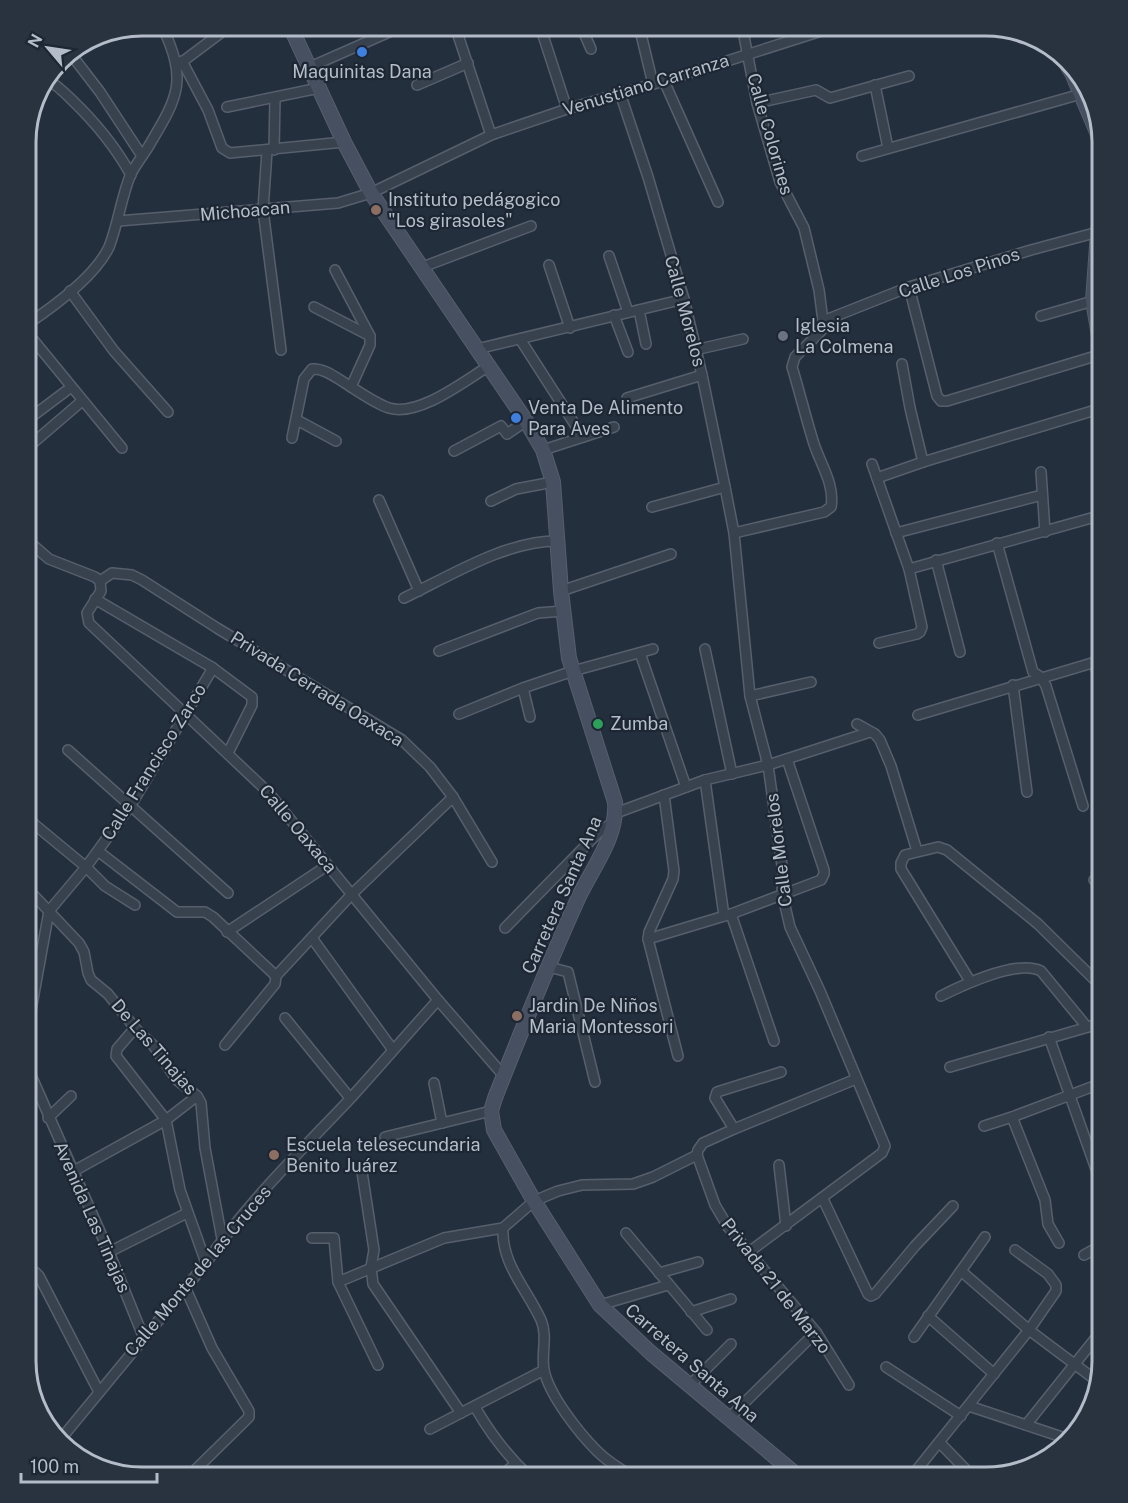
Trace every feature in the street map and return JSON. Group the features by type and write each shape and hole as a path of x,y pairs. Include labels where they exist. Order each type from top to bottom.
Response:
{"main road":[{"name":"Carretera Santa Ana","path":"295,36 344,142 371,193 526,421 543,450 553,482 556,541 569,658 615,802 616,818 604,848 576,901 504,1076 492,1111 494,1130 534,1201 600,1305 688,1386 786,1467"}],"street":[{"path":"167,36 179,64 208,111 222,148 230,153 344,142"},
{"path":"310,67 380,36"},
{"path":"459,36 491,135"},
{"path":"543,36 567,109"},
{"path":"585,36 591,49"},
{"path":"641,36 653,84"},
{"name":"Calle Colorines","path":"744,36 757,103 780,182 804,228 819,290 823,321"},
{"name":"Venustiano Carranza","path":"371,193 491,135 567,109 804,36"},
{"path":"36,317 96,267 108,248 131,176 171,109 177,92 179,64 215,37"},
{"path":"78,63 142,156"},
{"path":"417,85 468,63"},
{"path":"757,103 816,90 830,98 909,76"},
{"path":"664,81 718,202"},
{"path":"54,83 93,120 119,154 131,176"},
{"path":"875,85 888,148"},
{"path":"227,107 319,88"},
{"name":"Calle Morelos","path":"620,93 648,177 684,299 726,487 734,532 750,696 768,765 783,873 782,893 790,927 820,991 884,1143 885,1150 823,1199"},
{"path":"862,156 1080,94"},
{"path":"275,98 263,210 281,350"},
{"name":"Michoacan","path":"118,221 338,203 371,193"},
{"path":"420,268 531,226"},
{"name":"Calle Los Pinos","path":"823,321 909,287 1092,234"},
{"path":"609,256 628,312"},
{"path":"549,265 570,328"},
{"path":"335,270 370,336 370,345 351,387"},
{"path":"909,287 937,396 941,400 946,401 1092,357"},
{"path":"70,291 114,351 168,412"},
{"path":"477,349 684,299"},
{"path":"1041,316 1092,301"},
{"path":"314,307 370,336"},
{"path":"639,310 646,344"},
{"path":"614,315 627,352"},
{"path":"734,532 824,512 831,507 830,486 815,445 792,367 795,357 821,331 823,321"},
{"path":"520,339 583,437"},
{"path":"695,350 743,339"},
{"path":"36,344 70,388 122,448"},
{"path":"902,364 923,462"},
{"path":"292,438 304,379 307,372 312,369 324,371 388,408 402,410 438,398 489,366"},
{"path":"627,398 702,375"},
{"path":"36,414 70,388"},
{"path":"36,440 82,401"},
{"path":"877,478 1092,411"},
{"path":"297,420 336,441"},
{"path":"454,451 501,426 507,434 526,421"},
{"path":"543,450 614,427"},
{"path":"872,464 909,569 921,630 916,634 879,643"},
{"path":"1041,472 1045,531"},
{"path":"491,501 516,489 553,482"},
{"path":"652,507 726,487"},
{"path":"896,533 1042,495"},
{"path":"379,500 419,591"},
{"path":"909,569 1092,518"},
{"path":"404,598 494,555 528,543 556,541"},
{"path":"997,543 1033,672 1041,677 1046,686 1083,806"},
{"path":"36,548 49,559 100,581"},
{"path":"561,591 671,554"},
{"path":"936,560 960,652"},
{"name":"Privada Cerrada Oaxaca","path":"100,581 112,573 132,575 142,580 402,740 430,767 453,797 492,862"},
{"name":"Calle Oaxaca","path":"100,581 101,591 87,613 89,623 268,792 438,1000 504,1076"},
{"path":"95,599 213,668 252,697 253,700 228,753"},
{"path":"439,651 538,614 563,611"},
{"path":"459,714 573,671 653,649"},
{"path":"705,649 732,774"},
{"path":"640,653 686,787"},
{"path":"918,715 1092,663"},
{"name":"Calle Francisco Zarco","path":"49,911 86,867 131,805 213,668"},
{"path":"750,696 811,682"},
{"path":"1013,685 1027,792"},
{"path":"523,688 530,717"},
{"path":"857,724 880,740 891,766 917,851"},
{"path":"505,928 606,825 616,818 664,795 705,780 768,765 870,732"},
{"path":"68,750 228,893"},
{"path":"648,939 727,915 821,880 824,870 787,759"},
{"path":"705,780 727,915 774,1041"},
{"path":"664,795 674,871 648,939 678,1056"},
{"path":"225,1045 275,984 276,976 352,894 453,797"},
{"path":"36,826 105,886 135,905"},
{"path":"970,981 901,869 905,855 938,847 947,850 1038,924 1092,977"},
{"path":"98,851 177,912 205,912 213,917 276,976"},
{"path":"227,932 328,866"},
{"name":"De Las Tinajas","path":"36,897 80,943 84,952 87,973 91,980 108,994 135,1028 153,1046 177,1080 198,1096 222,1239"},
{"path":"36,983 49,911"},
{"path":"312,938 393,1050"},
{"path":"549,967 567,972 595,1082"},
{"path":"941,996 970,981 1017,968 1035,968 1041,971 1087,1027"},
{"name":"Calle Monte de las Cruces","path":"65,1434 143,1336 206,1263 222,1239 280,1172 438,1000"},
{"path":"285,1018 350,1098"},
{"path":"950,1067 1092,1026"},
{"path":"135,1028 118,1047 116,1052 118,1059 166,1120 187,1213 206,1263"},
{"path":"1049,1037 1092,1157"},
{"path":"734,1129 715,1098 717,1092 782,1072"},
{"path":"338,1282 444,1238 503,1228 534,1201 575,1186 633,1184 653,1177 697,1153 703,1143 856,1079"},
{"path":"434,1083 442,1123"},
{"path":"984,1126 1092,1086"},
{"name":"Avenida Las Tinajas","path":"36,1096 109,1252 143,1336"},
{"path":"48,1118 71,1096"},
{"path":"72,1172 166,1120 198,1096"},
{"path":"385,1137 492,1111"},
{"path":"1012,1117 1045,1200 1048,1224 1059,1243"},
{"name":"Privada 21 de Marzo","path":"697,1153 717,1211 816,1332 849,1385"},
{"path":"779,1165 786,1226"},
{"path":"362,1172 374,1250 371,1267 373,1284 461,1413"},
{"path":"749,1252 823,1199 868,1294 871,1296 953,1206"},
{"path":"109,1252 187,1213"},
{"path":"503,1228 504,1250 518,1282 542,1321 544,1370 552,1389 585,1438 617,1467"},
{"path":"626,1233 707,1330"},
{"path":"914,1337 985,1237"},
{"path":"312,1238 334,1238 338,1282 376,1361"},
{"path":"920,1467 1054,1296 1056,1285 1048,1274 1015,1250"},
{"path":"1084,1255 1092,1251"},
{"path":"659,1274 698,1262"},
{"path":"961,1271 1029,1330 1091,1377"},
{"path":"36,1273 99,1392"},
{"path":"600,1305 668,1285"},
{"path":"185,1287 212,1348 249,1411 249,1417 198,1467"},
{"path":"691,1312 730,1299"},
{"path":"928,1316 994,1374"},
{"path":"728,1419 816,1332"},
{"path":"1026,1425 1092,1342"},
{"path":"688,1386 731,1344"},
{"path":"886,1367 961,1416"},
{"path":"430,1429 544,1370"},
{"path":"969,1406 1060,1436"},
{"path":"475,1407 491,1434 518,1467"},
{"path":"939,1442 962,1467"},
{"path":"512,1467 515,1464"}],"place":[{"name":"Maquinitas Dana","path":"362,52"},
{"name":"Instituto pedágogico \"Los girasoles\"","path":"376,210"},
{"name":"Iglesia La Colmena","path":"783,336"},
{"name":"Venta De Alimento Para Aves","path":"516,418"},
{"name":"Zumba","path":"598,724"},
{"name":"Jardin De Niños Maria Montessori","path":"517,1016"},
{"name":"Escuela telesecundaria Benito Juárez","path":"274,1155"}]}
